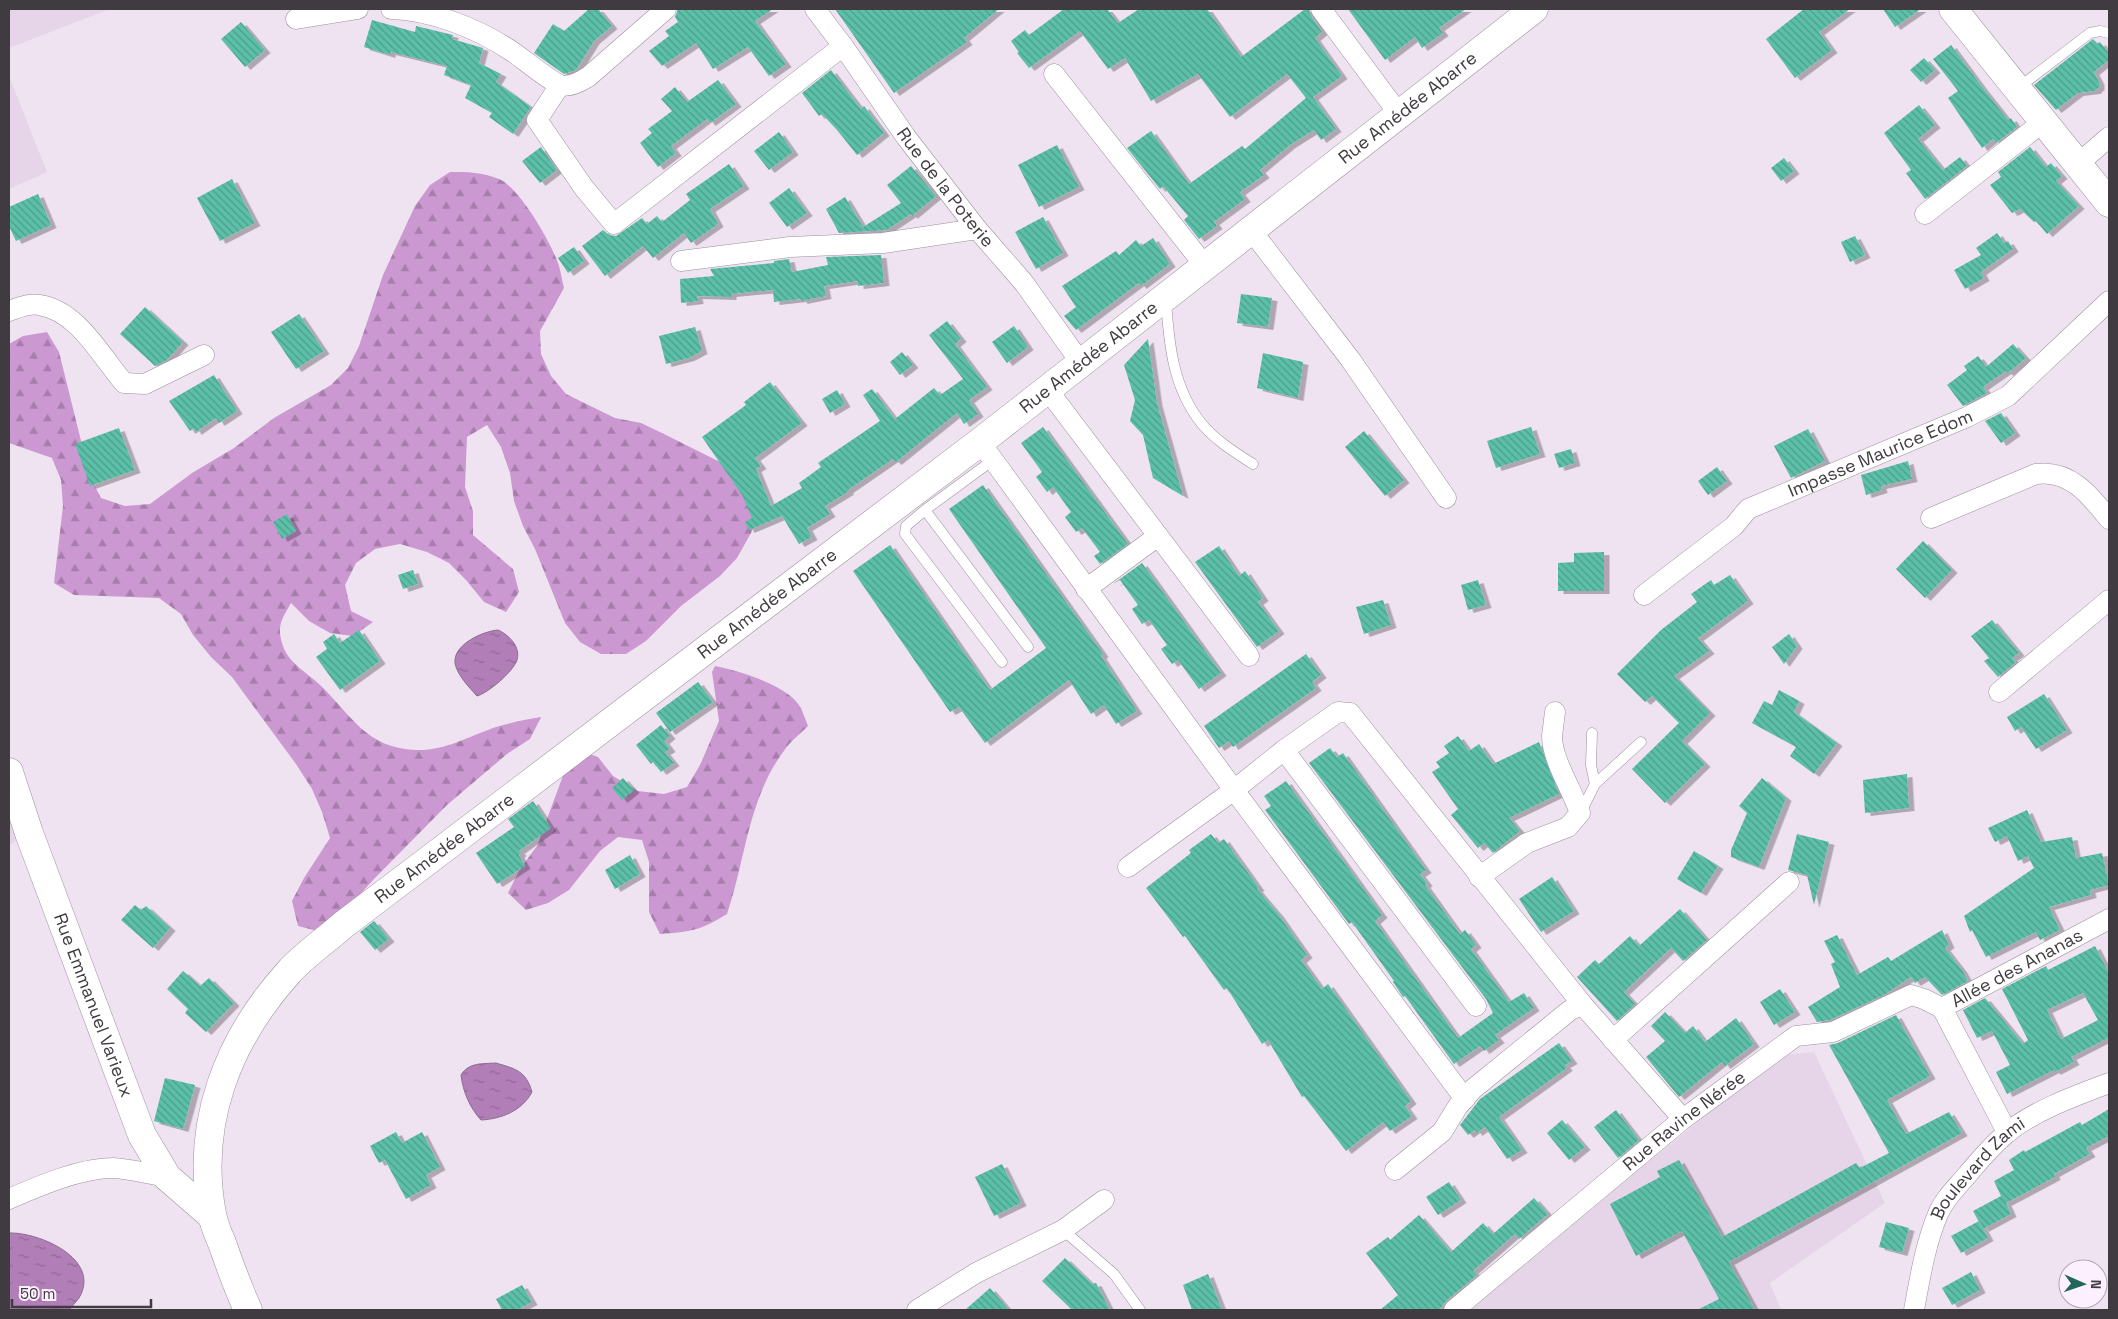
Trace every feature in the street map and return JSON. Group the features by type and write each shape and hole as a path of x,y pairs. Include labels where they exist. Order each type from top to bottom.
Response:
{"street":[{"path":"296,18 358,9"},
{"path":"391,9 424,14 461,26 501,44 560,85 577,84 588,77 666,9"},
{"name":"Rue de la Poterie","path":"815,9 844,46 906,137 977,230 1024,283 1081,363"},
{"path":"1321,9 1399,114"},
{"name":"Rue Amédée Abarre","path":"248,1310 212,1216 207,1181 209,1139 216,1099 224,1071 260,1006 290,971 343,925 986,451 1048,388 1534,9"},
{"path":"1953,9 2109,203"},
{"path":"560,85 537,120 584,188 614,224 844,46"},
{"path":"1054,74 1205,266"},
{"path":"1925,214 2043,122"},
{"path":"2078,164 2109,137"},
{"path":"681,260 790,247 883,243 977,230"},
{"path":"1251,230 1350,359 1446,498"},
{"name":"Impasse Maurice Edom","path":"1644,595 1734,526 1748,509 1967,417 2008,396 2109,301"},
{"path":"9,311 22,306 38,304 52,308 83,330 124,383 145,384 204,355"},
{"path":"1048,388 1249,656"},
{"path":"986,451 1234,790 1465,1100"},
{"path":"1931,518 2036,474 2049,472 2074,482 2088,492 2109,518"},
{"path":"1086,589 1158,536"},
{"path":"1999,692 2109,600"},
{"path":"1128,867 1338,712 1350,713 1582,1004 1684,1119"},
{"path":"1479,877 1527,843 1568,827 1580,813 1555,754 1552,736 1555,712"},
{"path":"1284,750 1476,1006"},
{"name":"Rue Emmanuel Varieux","path":"9,772 29,833 142,1135 167,1176 212,1216"},
{"path":"1613,1040 1789,882"},
{"name":"Allée des Ananas","path":"2007,1132 1942,1008 2109,919"},
{"name":"Rue Ravine Nérée","path":"1454,1310 1684,1119 1796,1036 1832,1032 1911,995 1942,1008"},
{"path":"1394,1170 1442,1132 1458,1106 1480,1082 1569,1011 1582,1004"},
{"name":"Boulevard Zami","path":"1914,1310 1928,1242 1939,1212 1948,1197 2007,1132 2031,1117 2082,1092 2109,1083"},
{"path":"9,1199 41,1185 75,1174 106,1168 167,1176"},
{"path":"926,1308 976,1273 1063,1230 1104,1200"}],"lane":[{"path":"2017,88 2090,33 2100,31 2109,33"},
{"path":"1165,297 1173,367 1183,393 1202,424 1224,445 1253,464"},
{"path":"986,451 906,526 905,534 1002,662"},
{"path":"925,510 1028,647"},
{"path":"1592,733 1591,765 1595,784"},
{"path":"1580,813 1595,784 1641,742"},
{"path":"1063,1230 1114,1274 1140,1310"}],"shaded area":[{"path":"9,9 110,9 9,48"},
{"path":"9,76 47,172 9,189"},
{"path":"9,768 29,833 9,845"},
{"path":"1814,1052 1885,1203 1770,1283 1781,1310 1470,1310 1509,1274 1781,1055"}],"green space":[{"path":"450,172 487,175 507,184 525,205 550,244 559,266 564,288 540,331 541,354 551,376 566,394 615,418 641,423 736,470 763,506 737,558 720,576 681,606 646,641 626,654 601,654 580,642 565,623 535,549 523,526 514,501 510,473 501,447 487,425 467,437 465,487 473,511 473,535 513,569 519,592 506,612 484,602 449,563 427,552 400,544 375,549 356,563 345,585 351,611 373,622 353,636 330,633 309,621 291,603 280,628 285,652 361,728 384,743 399,748 426,750 456,743 499,726 541,717 530,739 507,754 447,805 373,880 340,917 321,932 298,926 292,901 304,878 330,838 322,812 312,789 296,764 232,677 211,657 193,635 181,614 159,598 74,595 54,583 63,506 61,480 52,458 9,443 9,344 23,336 47,332 59,352 90,477 101,498 125,506 150,504 192,473 234,448 274,418 331,385 348,368 359,346 383,275 415,206 430,185"},
{"path":"715,666 748,675 783,691 799,705 808,726 786,748 773,767 763,787 749,828 727,914 710,924 695,929 660,934 649,912 649,862 642,840 618,837 600,851 569,890 548,903 526,910 508,893 520,869 537,846 575,749 598,757 613,776 638,791 664,794 687,787 700,765 719,721 712,672"}],"water":[{"path":"498,630 506,635 516,646 517,660 511,670 500,681 477,696 458,672 455,663 456,656 464,644 470,640 485,633"},
{"path":"496,1063 509,1067 523,1075 527,1079 532,1092 523,1104 510,1113 496,1118 481,1120 463,1088 461,1075 472,1066"},
{"path":"9,1233 36,1237 64,1250 75,1260 82,1271 84,1284 79,1298 69,1310 9,1310"}],"building":[{"path":"589,9 598,9 612,26 594,41 576,70 564,74 534,53 553,24 564,31"},
{"path":"678,9 773,9 755,21 786,64 769,76 748,47 713,69 696,43 662,66 649,51 669,36 665,31 678,22 675,17"},
{"path":"835,9 999,9 964,38 967,42 894,93"},
{"path":"1064,9 1107,9 1118,23 1139,9 1207,9 1241,57 1305,9 1309,9 1311,16 1322,32 1315,38 1342,76 1313,97 1336,129 1321,140 1314,130 1290,145 1260,170 1264,175 1240,192 1245,199 1214,222 1217,226 1199,239 1184,220 1188,216 1163,186 1160,189 1127,148 1151,131 1189,184 1242,146 1245,149 1306,98 1287,74 1230,117 1198,74 1151,101 1125,58 1108,69 1080,31 1029,68 1017,53 1019,52 1011,41 1025,30 1029,35"},
{"path":"1348,9 1466,9 1439,28 1443,33 1422,48 1415,37 1385,60"},
{"path":"1804,9 1850,9 1819,32 1832,50 1795,78 1766,39"},
{"path":"1883,9 1921,9 1895,27"},
{"path":"372,20 415,32 416,26 453,35 452,39 483,48 479,63 501,74 496,82 531,107 513,134 489,117 492,113 465,98 471,85 444,75 447,66 390,52 390,55 364,47"},
{"path":"241,22 265,50 245,67 221,39"},
{"path":"2093,39 2098,44 2100,42 2109,53 2109,60 2094,72 2099,82 2099,87 2095,91 2078,93 2056,110 2034,85"},
{"path":"1951,45 2008,120 2011,118 2017,127 1996,143 1993,139 1982,148 1948,98 1958,91 1933,59"},
{"path":"1924,58 1935,70 1921,82 1910,70"},
{"path":"831,70 861,109 864,106 884,133 857,155 822,114 819,116 802,93"},
{"path":"718,80 736,104 710,123 707,119 671,146 676,153 658,167 640,143 652,133 648,129 672,111 661,99 675,87 687,102"},
{"path":"1919,105 1935,125 1918,139 1943,170 1960,157 1967,166 1925,199 1906,173 1911,170 1884,133"},
{"path":"779,132 793,152 769,170 754,151"},
{"path":"1057,145 1079,187 1039,207 1018,165"},
{"path":"541,147 557,170 540,183 522,161"},
{"path":"2030,147 2046,167 2051,163 2062,176 2056,181 2079,206 2047,234 2036,221 2034,222 2020,209 2012,213 1990,185 2001,177 1998,172"},
{"path":"1784,158 1794,171 1781,181 1771,168"},
{"path":"729,164 744,186 710,209 718,224 691,243 684,233 653,258 643,246 605,276 582,246 603,230 609,235 616,236 642,218 647,224 657,216 662,222 690,200 686,194"},
{"path":"911,166 936,196 912,216 911,214 887,230 839,233 826,209 845,197 863,227 901,203 887,185"},
{"path":"232,179 255,223 220,241 197,198"},
{"path":"789,188 807,213 787,227 769,203"},
{"path":"38,194 51,225 16,241 9,226 9,207"},
{"path":"1043,217 1063,253 1036,269 1015,232"},
{"path":"1997,233 2004,243 2008,241 2013,249 1981,272 1984,278 1965,289 1954,270 1981,255 1976,248"},
{"path":"1855,236 1865,255 1850,262 1841,242"},
{"path":"1153,238 1170,264 1141,286 1139,283 1076,330 1064,316 1076,307 1062,286 1116,251 1119,255 1136,240 1141,246"},
{"path":"574,247 584,261 568,273 558,258"},
{"path":"881,255 884,283 858,286 858,281 824,286 826,296 802,301 801,299 774,302 773,290 731,294 731,297 697,296 698,301 681,303 680,279 714,276 710,269 774,263 774,261 789,259 792,272 828,265 826,257"},
{"path":"1241,294 1272,298 1268,327 1237,323"},
{"path":"145,307 183,342 167,360 155,366 120,334"},
{"path":"299,314 324,351 296,369 271,332"},
{"path":"947,321 961,339 955,344 987,387 969,400 978,414 964,424 957,413 896,462 893,459 848,490 848,492 825,506 830,514 807,528 812,537 799,544 782,516 749,530 745,522 752,518 742,495 702,437 746,405 744,402 770,382 802,423 755,458 761,466 756,469 771,506 802,488 799,483 821,467 818,463 880,421 863,395 872,389 895,419 934,388 940,395 963,379 929,335"},
{"path":"1014,326 1028,347 1007,363 992,342"},
{"path":"695,327 702,351 689,358 666,364 659,336"},
{"path":"1148,339 1157,403 1183,496 1153,478 1143,435 1130,421 1135,400 1124,365"},
{"path":"2013,344 2026,358 2008,373 2006,371 1983,387 1987,393 1963,406 1947,385 1967,370 1964,366 1978,356 1986,367"},
{"path":"902,352 913,365 900,375 890,362"},
{"path":"1263,353 1303,362 1298,398 1257,388"},
{"path":"214,375 237,411 219,423 216,418 196,432 194,428 190,431 169,401"},
{"path":"837,390 845,404 830,413 822,399"},
{"path":"2001,413 2015,433 2001,443 1985,421"},
{"path":"1043,427 1128,544 1100,564 1094,556 1100,552 1082,528 1076,532 1065,517 1071,512 1053,487 1047,492 1036,477 1042,472 1021,443"},
{"path":"1531,427 1540,454 1496,468 1487,441"},
{"path":"119,428 135,470 90,486 75,444"},
{"path":"1808,429 1825,461 1791,478 1774,446"},
{"path":"1364,431 1404,480 1385,496 1345,447"},
{"path":"1571,449 1575,463 1559,468 1554,454"},
{"path":"1908,461 1912,479 1881,486 1882,490 1866,495 1861,475"},
{"path":"1717,467 1727,481 1708,495 1698,481"},
{"path":"983,485 1103,654 1101,656 1137,711 1116,724 1104,705 1091,714 1069,680 985,743 959,707 950,712 853,571 890,545 990,690 1046,648 949,509"},
{"path":"287,514 296,531 282,539 273,522"},
{"path":"1923,541 1952,570 1925,598 1896,569"},
{"path":"1219,546 1239,576 1245,571 1263,598 1258,602 1279,631 1257,647 1195,562"},
{"path":"1604,552 1604,591 1558,591 1558,563 1574,562 1574,553"},
{"path":"1142,563 1221,673 1199,689 1178,660 1172,664 1161,649 1167,645 1149,620 1142,624 1132,609 1138,605 1120,580 1113,584"},
{"path":"413,570 418,584 403,589 398,575"},
{"path":"1730,575 1748,601 1698,638 1709,651 1674,676 1710,713 1682,741 1705,764 1665,803 1632,769 1679,723 1652,696 1645,702 1617,674 1661,630 1697,602 1691,594 1711,580 1714,585"},
{"path":"1478,580 1486,605 1468,610 1461,585"},
{"path":"1383,600 1391,625 1364,634 1356,607"},
{"path":"1992,620 2019,653 2012,658 2016,662 1998,677 1984,661 1989,658 1971,636"},
{"path":"359,630 380,661 340,690 316,657 327,649 323,642 334,634 340,643"},
{"path":"1789,634 1797,646 1784,664 1772,647"},
{"path":"1306,654 1321,675 1312,682 1316,688 1233,747 1229,741 1219,748 1204,726"},
{"path":"698,682 713,702 670,732 656,713"},
{"path":"1779,690 1799,701 1794,712 1837,743 1814,774 1790,756 1796,747 1752,723 1764,701 1772,705"},
{"path":"2044,694 2067,730 2036,749 2021,727 2015,731 2007,717"},
{"path":"661,725 670,736 664,741 670,749 665,752 674,763 661,772 653,762 651,764 636,745"},
{"path":"1458,736 1469,751 1479,744 1493,764 1539,742 1559,794 1509,818 1520,831 1493,853 1484,843 1478,848 1451,815 1458,809 1432,772 1440,767 1436,762 1449,753 1444,746"},
{"path":"1330,748 1337,757 1343,753 1426,870 1420,874 1427,883 1425,885 1460,934 1465,930 1471,938 1476,945 1471,949 1509,1002 1524,993 1534,1008 1495,1035 1499,1040 1484,1051 1480,1046 1454,1064 1405,996 1403,997 1394,981 1352,922 1349,924 1265,810 1271,806 1264,796 1286,781 1382,915 1375,921 1458,1038 1493,1013 1486,999 1309,763"},
{"path":"1907,774 1909,808 1865,813 1863,780"},
{"path":"623,778 634,790 622,800 612,788"},
{"path":"1762,778 1786,798 1759,867 1731,857 1731,850 1747,813 1739,806"},
{"path":"533,801 551,828 519,851 525,866 497,884 476,853 514,827 508,819"},
{"path":"2027,810 2041,842 2072,837 2076,858 2102,853 2109,885 2090,890 2091,895 2049,907 2060,930 2040,940 2036,932 1986,957 1972,930 1970,932 1964,916 2034,868 2028,856 2018,861 2007,836 1995,842 1988,828"},
{"path":"1211,834 1218,843 1224,839 1259,888 1257,889 1279,915 1307,955 1301,960 1322,989 1328,984 1411,1101 1405,1106 1412,1116 1390,1131 1383,1122 1346,1151 1304,1096 1302,1097 1268,1040 1262,1044 1227,988 1224,990 1185,936 1183,937 1146,888 1191,853 1189,850"},
{"path":"1797,834 1829,842 1814,905 1807,875 1788,870"},
{"path":"1694,851 1718,866 1701,893 1677,879"},
{"path":"630,855 640,874 615,889 605,870"},
{"path":"1552,877 1574,911 1541,932 1519,899"},
{"path":"135,905 141,910 146,906 170,928 153,948 121,920"},
{"path":"1680,909 1707,940 1683,961 1671,948 1624,992 1635,1004 1617,1021 1577,977 1595,960 1599,964 1630,936 1639,946"},
{"path":"374,921 389,939 375,950 360,932"},
{"path":"1942,930 1949,945 1945,948 1968,981 1942,995 1925,977 1915,983 1911,977 1884,995 1830,1020 1817,1022 1808,1007 1840,987 1831,964 1835,962 1824,941 1837,935 1857,975 1888,957 1891,961"},
{"path":"2095,946 2109,973 2109,1041 2108,1038 2071,1057 2074,1062 2007,1094 1996,1072 2010,1065 1992,1031 1977,1038 1963,1010 1985,998 2023,1044 2028,1040 2002,989 2046,966 2048,970","holes":["2083,993 2098,1020 2061,1039 2047,1010"]},
{"path":"183,971 200,986 209,978 234,1003 206,1032 185,1013 188,1009 167,989"},
{"path":"1780,989 1795,1012 1774,1025 1760,1002"},
{"path":"1665,1012 1685,1033 1693,1026 1705,1042 1736,1018 1754,1044 1725,1066 1722,1062 1679,1097 1646,1057 1665,1041 1651,1026"},
{"path":"1896,1015 1930,1076 1887,1100 1906,1134 1949,1112 1962,1133 1729,1262 1755,1310 1697,1310 1719,1299 1682,1231 1636,1256 1610,1204 1660,1177 1657,1171 1679,1160 1722,1237 1856,1163 1860,1168 1889,1153 1829,1045 1838,1043"},
{"path":"1559,1043 1572,1061 1565,1065 1567,1068 1499,1117 1522,1150 1507,1159 1485,1127 1477,1133 1475,1130 1468,1135 1460,1125 1480,1099"},
{"path":"165,1078 195,1085 183,1129 154,1121"},
{"path":"2109,1109 2109,1136 2086,1148 2090,1154 2054,1174 2055,1177 2006,1203 2011,1214 1983,1229 1973,1211 2001,1196 1994,1181 2014,1170 2009,1160 2024,1150 2025,1152 2080,1122 2082,1125"},
{"path":"1616,1110 1639,1140 1618,1158 1594,1127"},
{"path":"1562,1120 1585,1147 1569,1160 1547,1133"},
{"path":"396,1132 402,1143 422,1132 440,1167 426,1175 431,1185 406,1199 385,1160 379,1163 370,1146"},
{"path":"1002,1164 1021,1203 994,1216 975,1177"},
{"path":"1449,1182 1461,1200 1438,1215 1426,1197"},
{"path":"1534,1198 1548,1214 1519,1239 1515,1234 1473,1271 1477,1275 1446,1301 1439,1310 1380,1310 1398,1295 1366,1253 1388,1237 1390,1240 1419,1215 1451,1252 1483,1223 1493,1234"},
{"path":"1979,1221 1988,1238 1961,1253 1951,1236"},
{"path":"1886,1222 1909,1228 1902,1253 1879,1247"},
{"path":"1065,1258 1092,1284 1096,1283 1110,1310 1072,1310 1042,1281"},
{"path":"1971,1272 1980,1290 1952,1305 1942,1288"},
{"path":"1208,1274 1222,1310 1192,1310 1183,1285"},
{"path":"522,1285 532,1302 517,1310 502,1310 496,1299"},
{"path":"990,1288 1009,1310 965,1310"}]}
